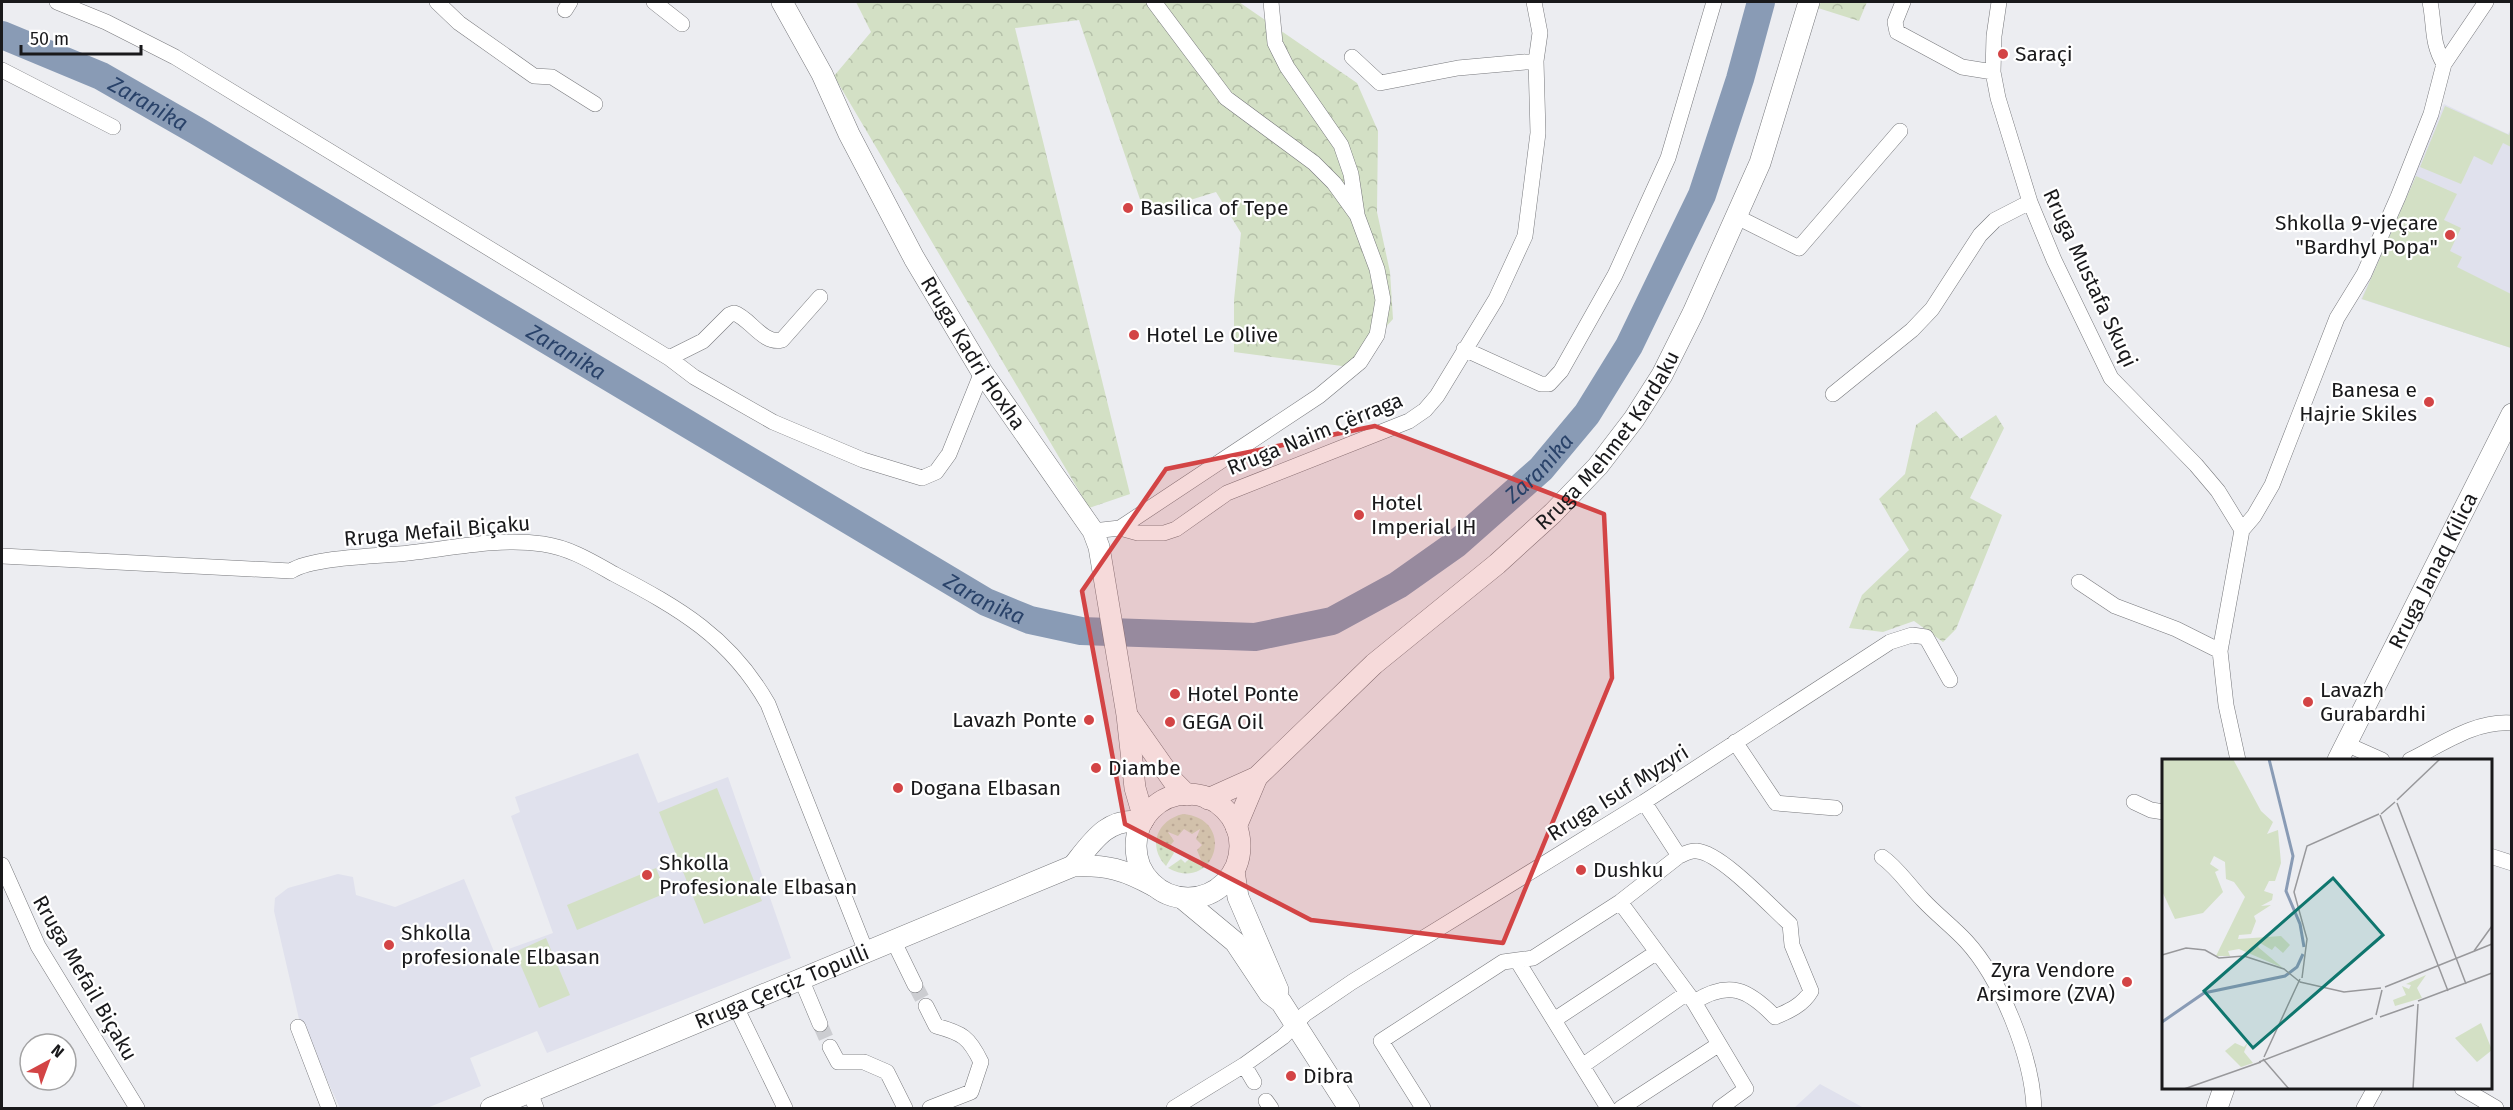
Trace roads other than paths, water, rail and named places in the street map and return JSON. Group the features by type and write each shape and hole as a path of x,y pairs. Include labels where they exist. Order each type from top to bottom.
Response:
{"main road":[{"name":"Rruga Kadri Hoxha","path":"782,2 822,74 849,134 914,258 982,372 1096,539 1127,715 1135,788 1144,820"},
{"name":"Rruga Mehmet Kardaku","path":"1208,799 1257,777 1374,664 1497,564 1553,513 1598,466 1634,419 1662,375 1760,163 1809,2"},
{"name":"Rruga Janaq Kilica","path":"2342,752 2511,414"},
{"name":"Rruga Kadri Hoxha","path":"1127,715 1174,782 1187,795"},
{"name":"Rruga Mehmet Kardaku","path":"1236,827 1257,777"},
{"path":"1073,866 1121,809 1135,788"},
{"path":"1073,866 1098,864 1118,868 1167,894 1182,898 1197,898 1212,893 1225,884 1234,871 1239,857 1236,827 1225,810 1208,799 1187,795 1161,802 1144,820 1136,849 1145,875 1154,886"},
{"path":"1101,832 1120,821 1144,820"},
{"name":"Rruga Çerçiz Topulli","path":"491,1108 533,1100 736,1008 1073,866"},
{"path":"1234,871 1238,897 1278,988 1281,1002 1349,1108"},
{"path":"1182,898 1235,942 1269,993 1281,1002"},
{"path":"2217,1108 2224,1089"}],"street":[{"path":"57,2 106,22 175,57 669,358 694,377 773,422 862,460 922,478 936,472 949,454 982,372"},
{"path":"437,2 459,23 534,76 552,77 595,104"},
{"path":"654,2 682,24"},
{"path":"1154,2 1226,98 1314,163 1357,215"},
{"path":"1096,539 1120,528 1319,396 1360,362 1377,335 1383,300 1377,269 1357,215 1350,174 1341,145 1287,67 1275,43 1271,2"},
{"name":"Rruga Naim Çërraga","path":"1120,528 1138,533 1164,533 1176,530 1227,493 1409,421 1425,410 1437,396 1496,299 1525,236 1538,133 1536,61 1540,33 1534,2"},
{"path":"1464,349 1541,384 1549,384 1561,370 1615,275 1668,158 1714,2"},
{"path":"1903,2 1895,22 1897,32 1962,67 1992,72"},
{"name":"Rruga Mustafa Skuqi","path":"2000,2 1994,36 1992,72 2030,202 2054,260 2111,378 2196,465 2218,491 2242,531"},
{"path":"2430,2 2435,23 2434,48 2444,64"},
{"path":"2238,759 2226,705 2220,651 2242,531 2254,516 2276,475 2337,318 2364,274 2398,197 2431,114 2444,64 2486,2"},
{"path":"1352,57 1380,82 1458,68 1536,61"},
{"path":"2,70 113,127"},
{"path":"1737,217 1799,248 1900,131"},
{"path":"1833,394 1903,338 1932,309 1980,235 1995,220 2030,202"},
{"path":"669,358 703,341 729,315 734,313 768,338 776,341 782,340 820,297"},
{"name":"Rruga Mefail Biçaku","path":"2,556 291,571 299,566 353,557 495,544 543,544 572,550 679,609 715,635 747,671 768,704 867,954"},
{"path":"2079,582 2115,606 2169,625 2220,651"},
{"name":"Rruga Isuf Myzyri","path":"1174,1108 1244,1065 1352,982 1644,802 1890,642 1912,635 1926,638 1950,680"},
{"path":"2412,759 2455,736 2486,725 2511,723"},
{"path":"1735,742 1776,803 1835,808"},
{"path":"2342,752 2377,759"},
{"path":"1644,802 1679,856"},
{"path":"2134,802 2151,810 2162,812"},
{"path":"1423,1108 1381,1041 1503,962 1518,962 1533,958 1620,902 1679,856 1695,850 1708,854 1731,870 1790,924 1792,945 1811,991 1807,998 1792,1010 1774,1017 1747,992 1727,989 1710,992 1691,998 1582,1066"},
{"path":"1882,857 1892,864 1935,912 1966,941 1994,980 2019,1038 2034,1108"},
{"path":"2492,857 2511,863"},
{"name":"Rruga Mefail Biçaku","path":"2,865 38,946 137,1108"},
{"path":"1620,902 1691,998 1746,1089 1720,1108"},
{"path":"894,942 915,985"},
{"path":"1554,1020 1657,952"},
{"path":"1518,962 1608,1108"},
{"path":"802,981 820,1024"},
{"path":"926,1006 936,1026 954,1031 970,1041 981,1062 971,1092 930,1108"},
{"path":"736,1008 785,1108"},
{"path":"298,1027 329,1108"},
{"path":"1621,1108 1718,1045"},
{"path":"830,1047 838,1062 864,1062 887,1072 905,1108"},
{"path":"1244,1065 1254,1082"},
{"path":"2364,1108 2374,1089"},
{"path":"2464,1089 2496,1108"}],"waterway":[{"name":"Zaranika","path":"2,35 101,76 197,131 986,602 1030,620 1081,631 1255,637 1332,621 1398,585 1456,544 1541,469 1587,414 1629,346 1702,195 1740,79 1761,2"}],"tunnel":[{"path":"915,985 926,1006"},
{"path":"820,1024 830,1047"}],"place":[{"name":"Saraçi","path":"2003,54"},
{"name":"Basilica of Tepe","path":"1128,208"},
{"name":"Shkolla 9-vjeçare \"Bardhyl Popa\"","path":"2450,235"},
{"name":"Hotel Le Olive","path":"1134,335"},
{"name":"Banesa e Hajrie Skiles","path":"2429,402"},
{"name":"Hotel Imperial IH","path":"1359,515"},
{"name":"Hotel Ponte","path":"1175,694"},
{"name":"Lavazh Gurabardhi","path":"2308,702"},
{"name":"Lavazh Ponte","path":"1089,720"},
{"name":"GEGA Oil","path":"1170,722"},
{"name":"Diambe","path":"1096,768"},
{"name":"Dogana Elbasan","path":"898,788"},
{"name":"Dushku","path":"1581,870"},
{"name":"Shkolla Profesionale Elbasan","path":"647,875"},
{"name":"Shkolla profesionale Elbasan","path":"389,945"},
{"name":"Zyra Vendore Arsimore (ZVA)","path":"2127,982"},
{"name":"Dibra","path":"1291,1076"}]}
